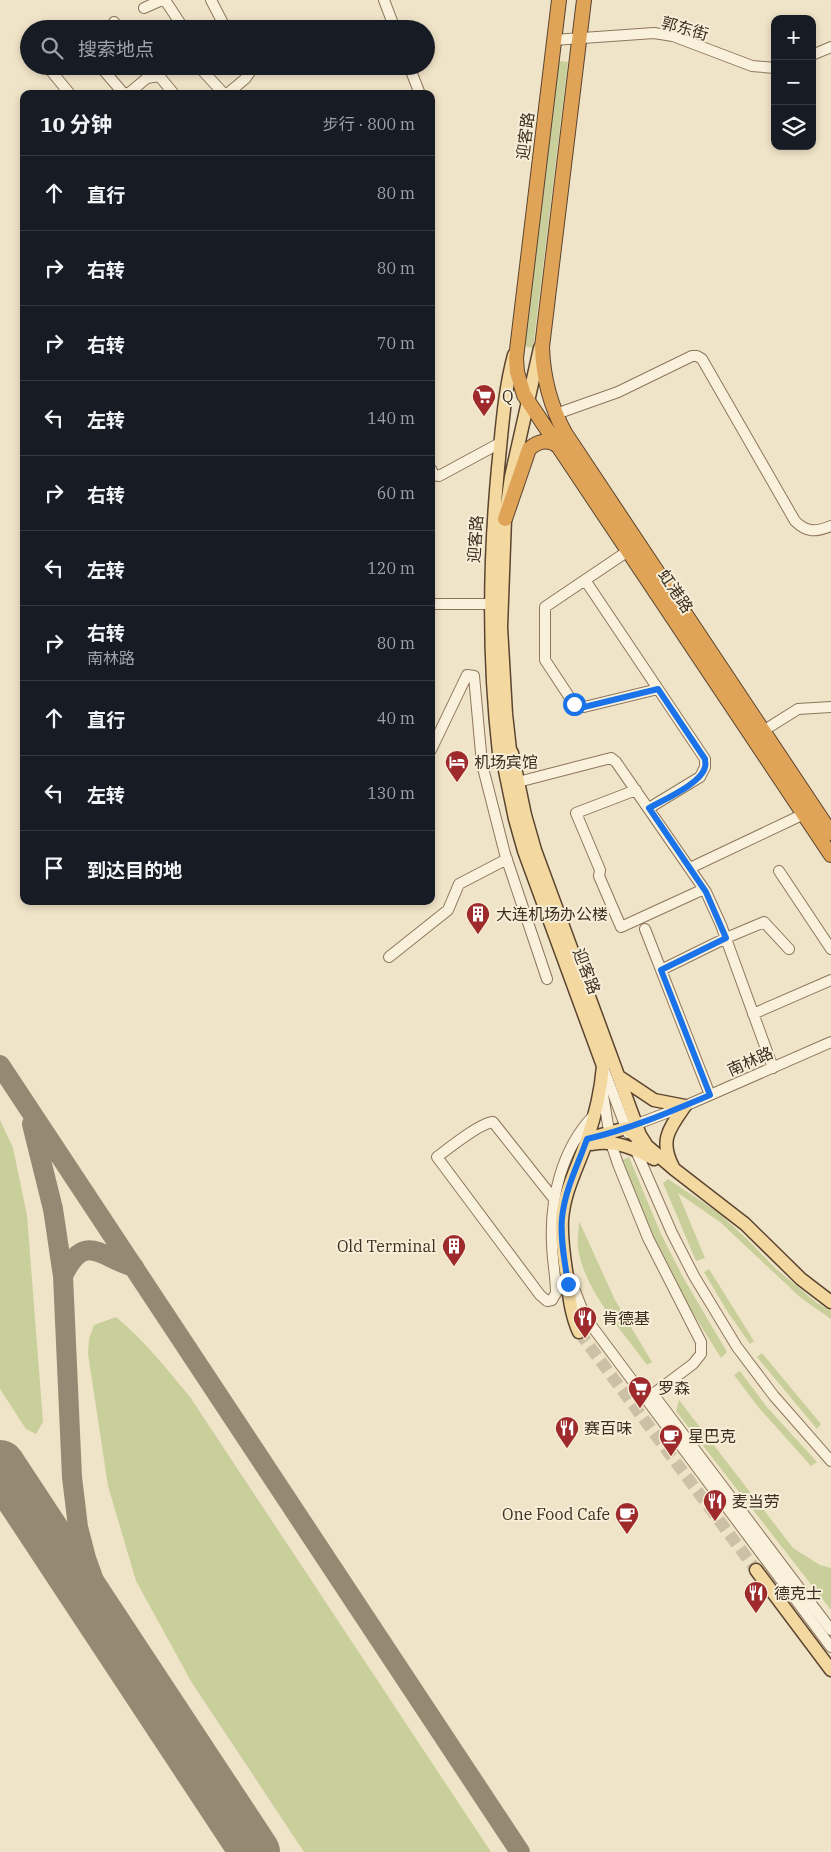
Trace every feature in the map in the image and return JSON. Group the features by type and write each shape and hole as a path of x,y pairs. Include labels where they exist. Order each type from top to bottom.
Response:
{"highway":[{"name":"迎客路","path":"518,339 559,0"},
{"name":"迎客路","path":"543,335 584,0"},
{"name":"虹港路","path":"543,335 542,363 556,414 565,433 831,832"},
{"name":"虹港路","path":"518,339 517,372 524,395 831,855"},
{"path":"504,519 529,449 544,441 555,443 559,447"}],"main road":[{"name":"迎客路","path":"543,335 511,477 504,519 495,604 510,750 532,843 618,1076 631,1126"},
{"name":"迎客路","path":"518,339 508,378 492,536 495,604 494,713 499,753 503,761 524,851 603,1066"},
{"path":"579,1332 571,1307 564,1261 562,1219 567,1191 586,1143 594,1116 602,1086 603,1066"},
{"path":"618,1076 654,1100 685,1106 666,1137 665,1147 674,1169"},
{"path":"586,1143 610,1138 631,1126 641,1148"},
{"path":"610,1138 641,1148 674,1169 745,1224 801,1278 831,1302"},
{"path":"756,1570 831,1670"}],"street":[{"path":"144,8 163,0 177,20"},
{"path":"211,0 221,20"},
{"path":"384,0 392,20"},
{"name":"郭东街","path":"554,40 654,33 673,36 752,66 771,68"},
{"path":"816,53 831,47"},
{"path":"54,75 67,90"},
{"path":"107,75 120,90"},
{"path":"207,75 222,90"},
{"path":"231,90 248,75"},
{"path":"413,75 418,90"},
{"path":"133,90 147,78 159,76 171,90"},
{"path":"556,414 618,392 692,356 697,356 702,359 795,521 802,528 810,531 819,531 831,526"},
{"path":"435,475 440,476 500,443"},
{"path":"628,551 545,607 545,660 574,704 584,707 658,689"},
{"path":"586,580 705,759 706,768 700,777 649,808"},
{"path":"435,604 495,604"},
{"path":"435,742 467,674 474,676 482,764 507,859 547,979"},
{"path":"764,731 798,709 831,707"},
{"path":"518,782 611,758 616,762 704,889 726,938 773,1068"},
{"path":"482,764 503,761"},
{"path":"636,790 576,813 600,870 599,876 621,927 704,889"},
{"path":"690,868 804,814"},
{"path":"389,957 448,910 459,884 507,859"},
{"path":"779,871 831,948"},
{"path":"661,970 726,938 764,922 789,949"},
{"path":"645,929 710,1095"},
{"path":"753,1014 831,980"},
{"name":"南林路","path":"631,1126 685,1106 831,1042"},
{"path":"603,1066 631,1126"},
{"path":"602,1086 610,1138 618,1164 648,1238 701,1342 702,1350 699,1358 653,1394 831,1630"},
{"path":"554,1200 493,1122 487,1123 463,1138 437,1157 540,1295 549,1301 554,1298 556,1292 552,1244 556,1188 574,1142 594,1116"},
{"path":"641,1148 672,1233 694,1276 737,1347 774,1396 831,1461"},
{"path":"564,1261 582,1309 591,1325 831,1647"}],"green space":[{"path":"559,61 568,62 533,348 524,346"},
{"path":"0,1120 13,1148 27,1215 43,1422 36,1434 26,1429 0,1389"},
{"path":"629,1157 661,1234 684,1279 727,1352 721,1358 684,1299 649,1229 620,1161"},
{"path":"668,1179 719,1213 775,1268 817,1303 831,1311 831,1319 801,1298 720,1222 678,1193 705,1258 696,1261 663,1183"},
{"path":"579,1221 615,1300 652,1362 647,1365 616,1325 588,1279 578,1248"},
{"path":"709,1269 754,1341 750,1344 727,1311 704,1272"},
{"path":"116,1317 146,1345 190,1397 491,1852 304,1852 192,1683 136,1581 108,1486 88,1354 89,1339 94,1325"},
{"path":"762,1353 821,1424 817,1429 757,1357"},
{"path":"740,1371 766,1406 817,1462 811,1466 759,1408 734,1375"},
{"path":"679,1400 793,1548 820,1565 831,1568 831,1610 676,1411"}],"taxiway":[{"path":"0,1065 520,1852"},
{"path":"32,1124 53,1209 63,1276 72,1477 78,1527 86,1558 115,1639"},
{"path":"63,1276 71,1262 79,1254 86,1251 94,1251 134,1267"}],"runway":[{"path":"0,1465 255,1852"}],"tunnel":[{"path":"579,1332 756,1570"}],"place":[{"name":"Q","path":"484,417"},
{"name":"机场宾馆","path":"457,783"},
{"name":"大连机场办公楼","path":"478,935"},
{"name":"Old Terminal","path":"454,1267"},
{"name":"肯德基","path":"585,1339"},
{"name":"罗森","path":"640,1409"},
{"name":"赛百味","path":"567,1449"},
{"name":"星巴克","path":"671,1457"},
{"name":"麦当劳","path":"715,1522"},
{"name":"One Food Cafe","path":"627,1535"},
{"name":"德克士","path":"756,1614"}],"route":[{"path":"568,1284 562,1246 562,1219 567,1191 587,1139 651,1120 710,1095 661,970 726,938 706,892 649,808 700,777 706,768 705,759 658,689 584,707 574,704"}]}
